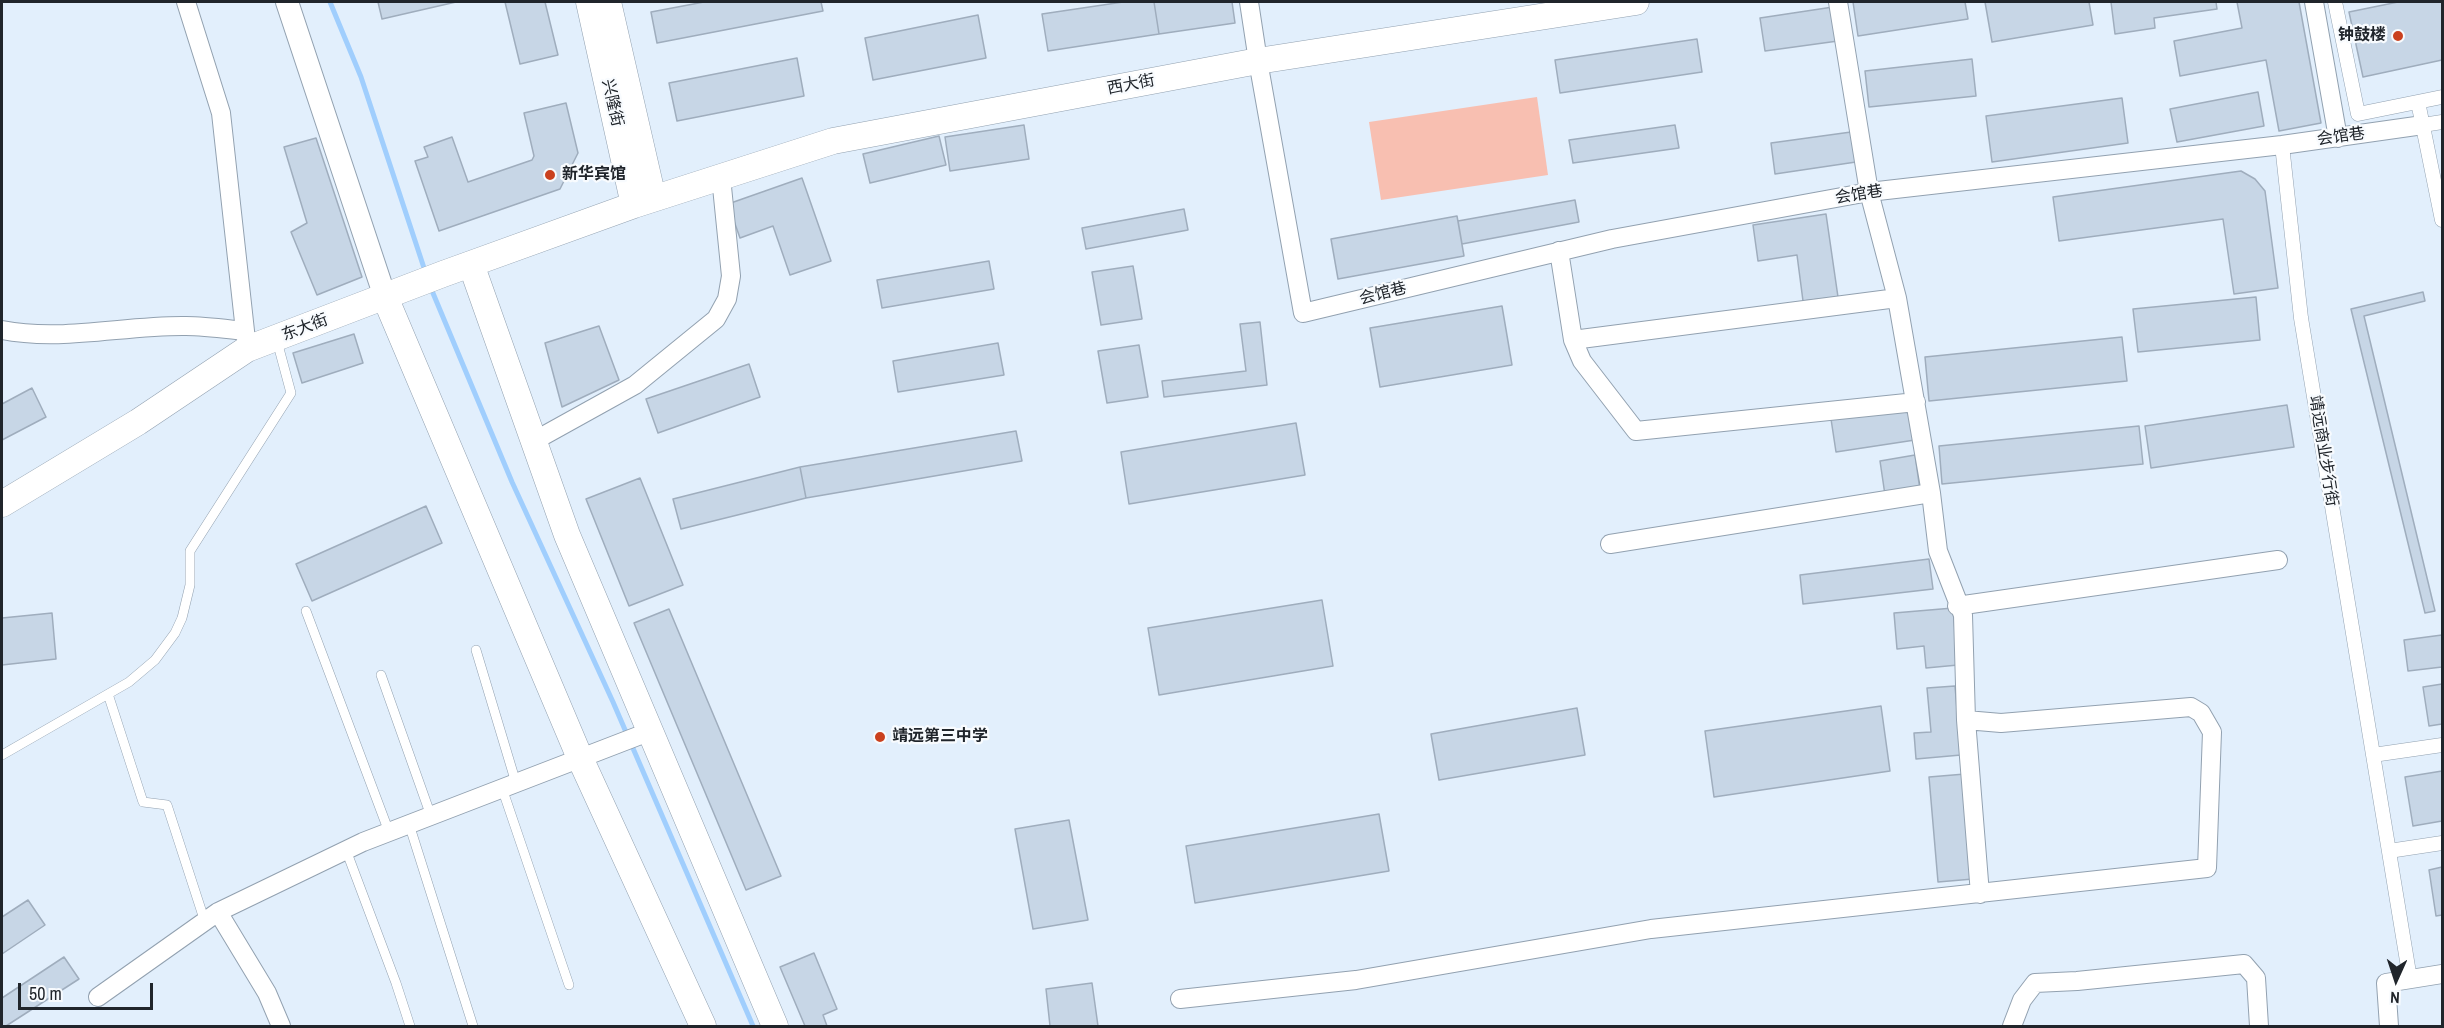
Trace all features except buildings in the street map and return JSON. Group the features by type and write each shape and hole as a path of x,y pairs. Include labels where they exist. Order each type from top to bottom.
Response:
{"main road":[{"name":"兴隆街","path":"589,2 643,202"},
{"name":"兴隆街","path":"608,2 643,202"},
{"name":"西大街","path":"643,202 832,141 1548,8 1635,2"},
{"name":"东大街","path":"2,504 138,422 246,340 277,338 443,274 643,202"},
{"path":"471,264 567,535 646,733 775,1026"},
{"path":"397,292 580,758 703,1026"}],"street":[{"path":"2,330 21,334 185,326 246,340 221,113 186,2"},
{"path":"287,2 397,292"},
{"path":"1249,2 1258,61"},
{"path":"1838,2 1869,192 1897,298 1916,402 1938,551 1957,606 1963,615 1966,720 1980,894"},
{"path":"2314,2 2338,138"},
{"path":"2335,2 2358,114 2442,97"},
{"name":"会馆巷","path":"1258,61 1303,313 1612,239 1869,192 2282,145 2423,125"},
{"path":"2418,102 2442,220"},
{"path":"2423,125 2442,122"},
{"name":"靖远商业步行街","path":"2282,145 2301,318 2410,979"},
{"path":"534,441 634,385 716,319 727,299 731,276 721,177"},
{"path":"1559,251 1574,340 1582,362 1636,431 1916,402"},
{"path":"1574,340 1897,298"},
{"path":"1610,544 1931,493"},
{"path":"1957,606 2278,560"},
{"path":"1180,999 1356,980 1651,929 2207,868 2212,732 2201,713 2191,707 2001,723 1966,720"},
{"path":"98,997 212,917 346,850 646,733"},
{"path":"2373,755 2442,745"},
{"path":"2389,851 2442,843"},
{"path":"212,917 267,993 281,1026"},
{"path":"2013,1026 2022,1000 2035,983 2244,964 2256,978 2259,1026"},
{"path":"2389,1026 2386,983 2442,974"}],"lane":[{"path":"2,755 143,672 166,647 184,610 190,585 190,551 291,393 277,338"},
{"path":"306,611 389,832"},
{"path":"476,650 509,786 569,985"},
{"path":"381,675 431,816"},
{"path":"108,694 143,802 167,805 212,917"},
{"path":"409,824 473,1026"},
{"path":"346,850 410,1026"}],"shaded area":[{"path":"1537,97 1548,175 1381,200 1369,122"}],"waterway":[{"path":"330,2 361,77 426,274"},
{"path":"430,286 512,482 613,702 753,1026"}],"place":[{"name":"钟鼓楼","path":"2398,36"},
{"name":"新华宾馆","path":"550,175"},
{"name":"靖远第三中学","path":"880,737"}]}
